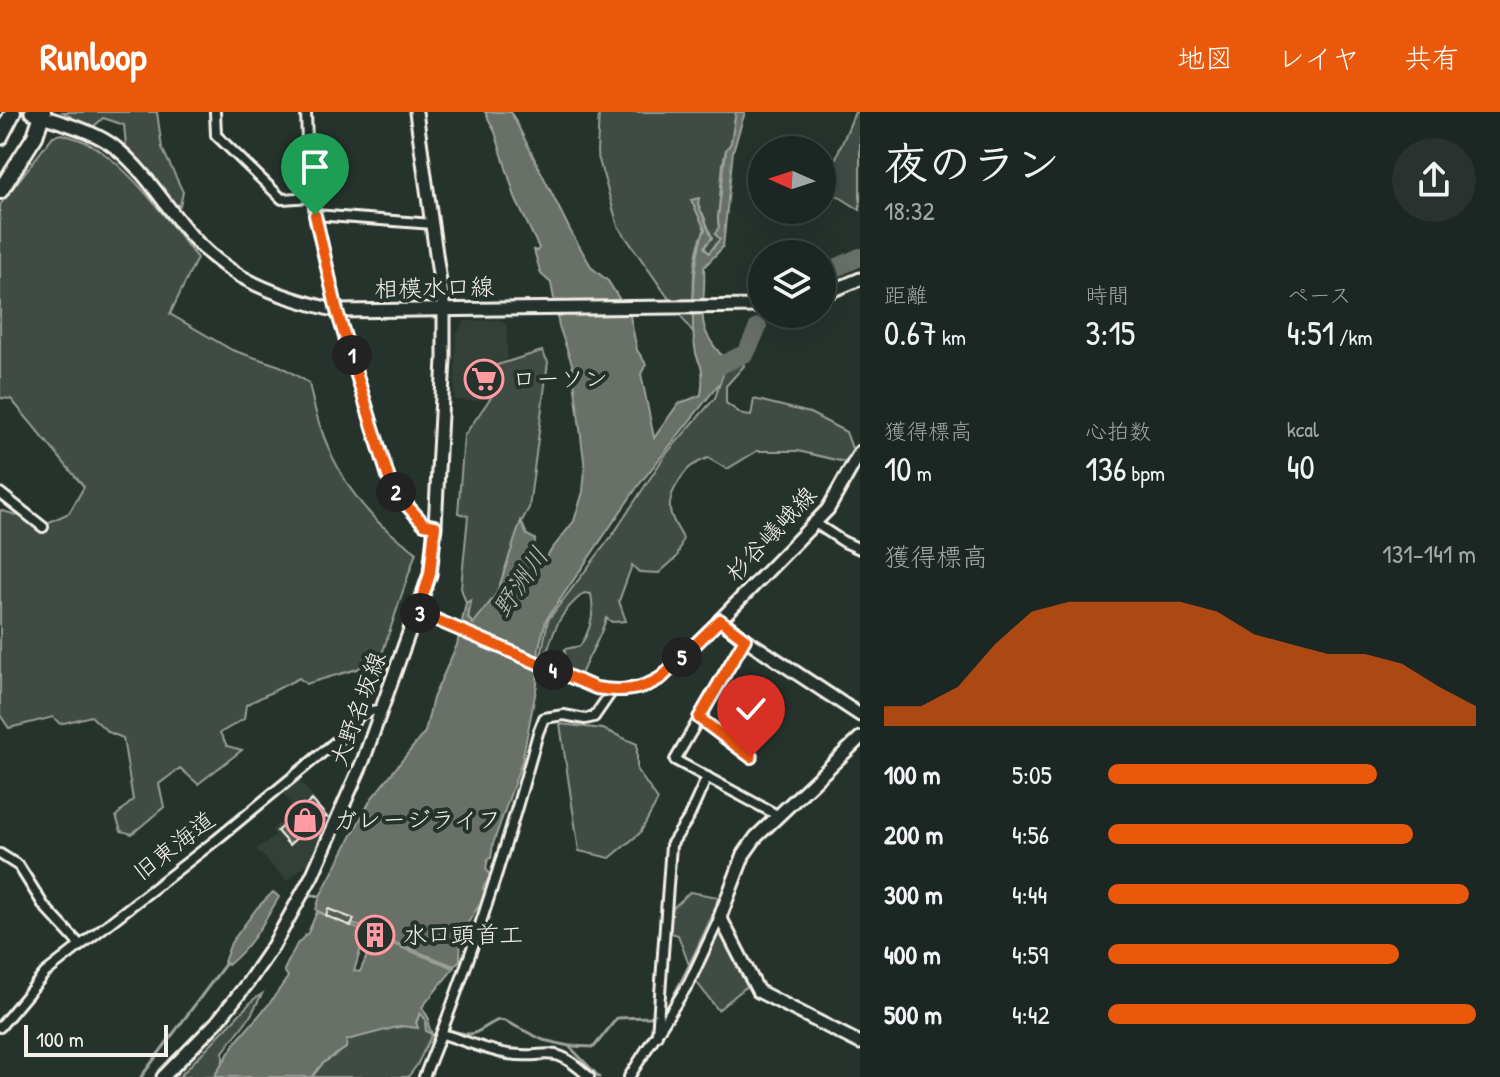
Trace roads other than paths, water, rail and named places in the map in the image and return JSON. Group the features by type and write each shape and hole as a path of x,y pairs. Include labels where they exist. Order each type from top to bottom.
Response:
{"highway":[{"path":"0,191 35,136 39,113"}],"main road":[{"name":"大野名坂線","path":"163,1077 217,1022 273,946 312,876 339,819 382,709 430,574 444,359 444,310 416,112"},
{"name":"相模水口線","path":"39,113 89,132 115,147 141,173 190,235 239,277 275,294 337,311 748,307"},
{"path":"836,289 860,279"},
{"name":"杉谷嶬峨線","path":"720,620 828,509 860,452"},
{"path":"720,620 860,715"},
{"path":"860,738 756,837 744,854 720,917 758,991 860,1043"}],"street":[{"path":"215,112 216,135 282,199 312,197"},
{"path":"306,112 308,171 315,215 337,311 392,489 424,524 435,526"},
{"path":"315,215 433,224"},
{"path":"0,493 43,527"},
{"path":"815,523 860,549"},
{"path":"418,612 596,688 620,692 650,685 669,671 720,620"},
{"path":"745,639 675,760 777,815"},
{"path":"424,1077 490,901 544,718 564,715 585,719 594,717 612,691"},
{"name":"旧東海道","path":"0,1027 45,973 216,840 340,738 362,713 382,709"},
{"path":"699,718 751,757"},
{"path":"657,1035 671,845 688,819 707,777"},
{"path":"0,854 19,866 44,906 80,945"},
{"path":"629,1077 689,983 720,917"},
{"path":"442,1034 509,1054 557,1054 566,1057 589,1077"}],"water":[{"name":"野洲川","path":"485,112 511,112 592,268 608,281 630,316 637,350 646,364 641,374 654,438 678,404 701,395 702,373 694,341 693,308 695,272 705,229 691,200 699,198 698,204 712,238 704,247 709,253 720,239 715,234 719,227 726,150 731,143 736,112 745,112 733,151 723,247 704,267 704,327 727,361 718,385 638,486 546,620 522,761 491,858 488,859 486,868 490,876 483,888 486,894 461,934 460,960 454,966 368,932 370,926 364,923 362,927 352,924 354,919 346,916 344,920 335,916 336,912 329,909 326,915 316,910 320,896 371,799 425,732 433,698 457,645 466,603 471,600 468,618 473,624 497,593 521,521 527,535 535,539 533,568 545,558 574,521 583,492 585,469 572,364 559,326 551,283 541,274 534,250 539,248 516,200 495,132"},
{"path":"273,892 279,897 263,924 251,942 228,965 224,962 231,943"},
{"path":"317,912 366,932 354,971 360,972 375,937 454,968 422,1007 432,1034 426,1031 425,1019 420,1013 416,1022 418,1028 401,1026 347,1040 346,1048 323,1063 312,1077 214,1077 235,1043 288,977 284,970 297,944 308,933"}],"waterway":[{"path":"836,268 860,257"},
{"path":"712,377 715,368 746,353 758,328"},
{"path":"741,848 751,833 773,813"},
{"path":"312,895 320,896"},
{"path":"569,1046 594,1047 617,1018 650,1017 666,1011 715,915"},
{"path":"141,1077 226,963"},
{"path":"446,1029 470,1034 498,1020 505,1021 543,1040 569,1046 599,1077"},
{"path":"430,1077 441,1044"}],"place":[{"name":"ローソン","path":"484,379"},
{"name":"ガレージライフ","path":"305,820"},
{"name":"水口頭首工","path":"375,935"}]}
